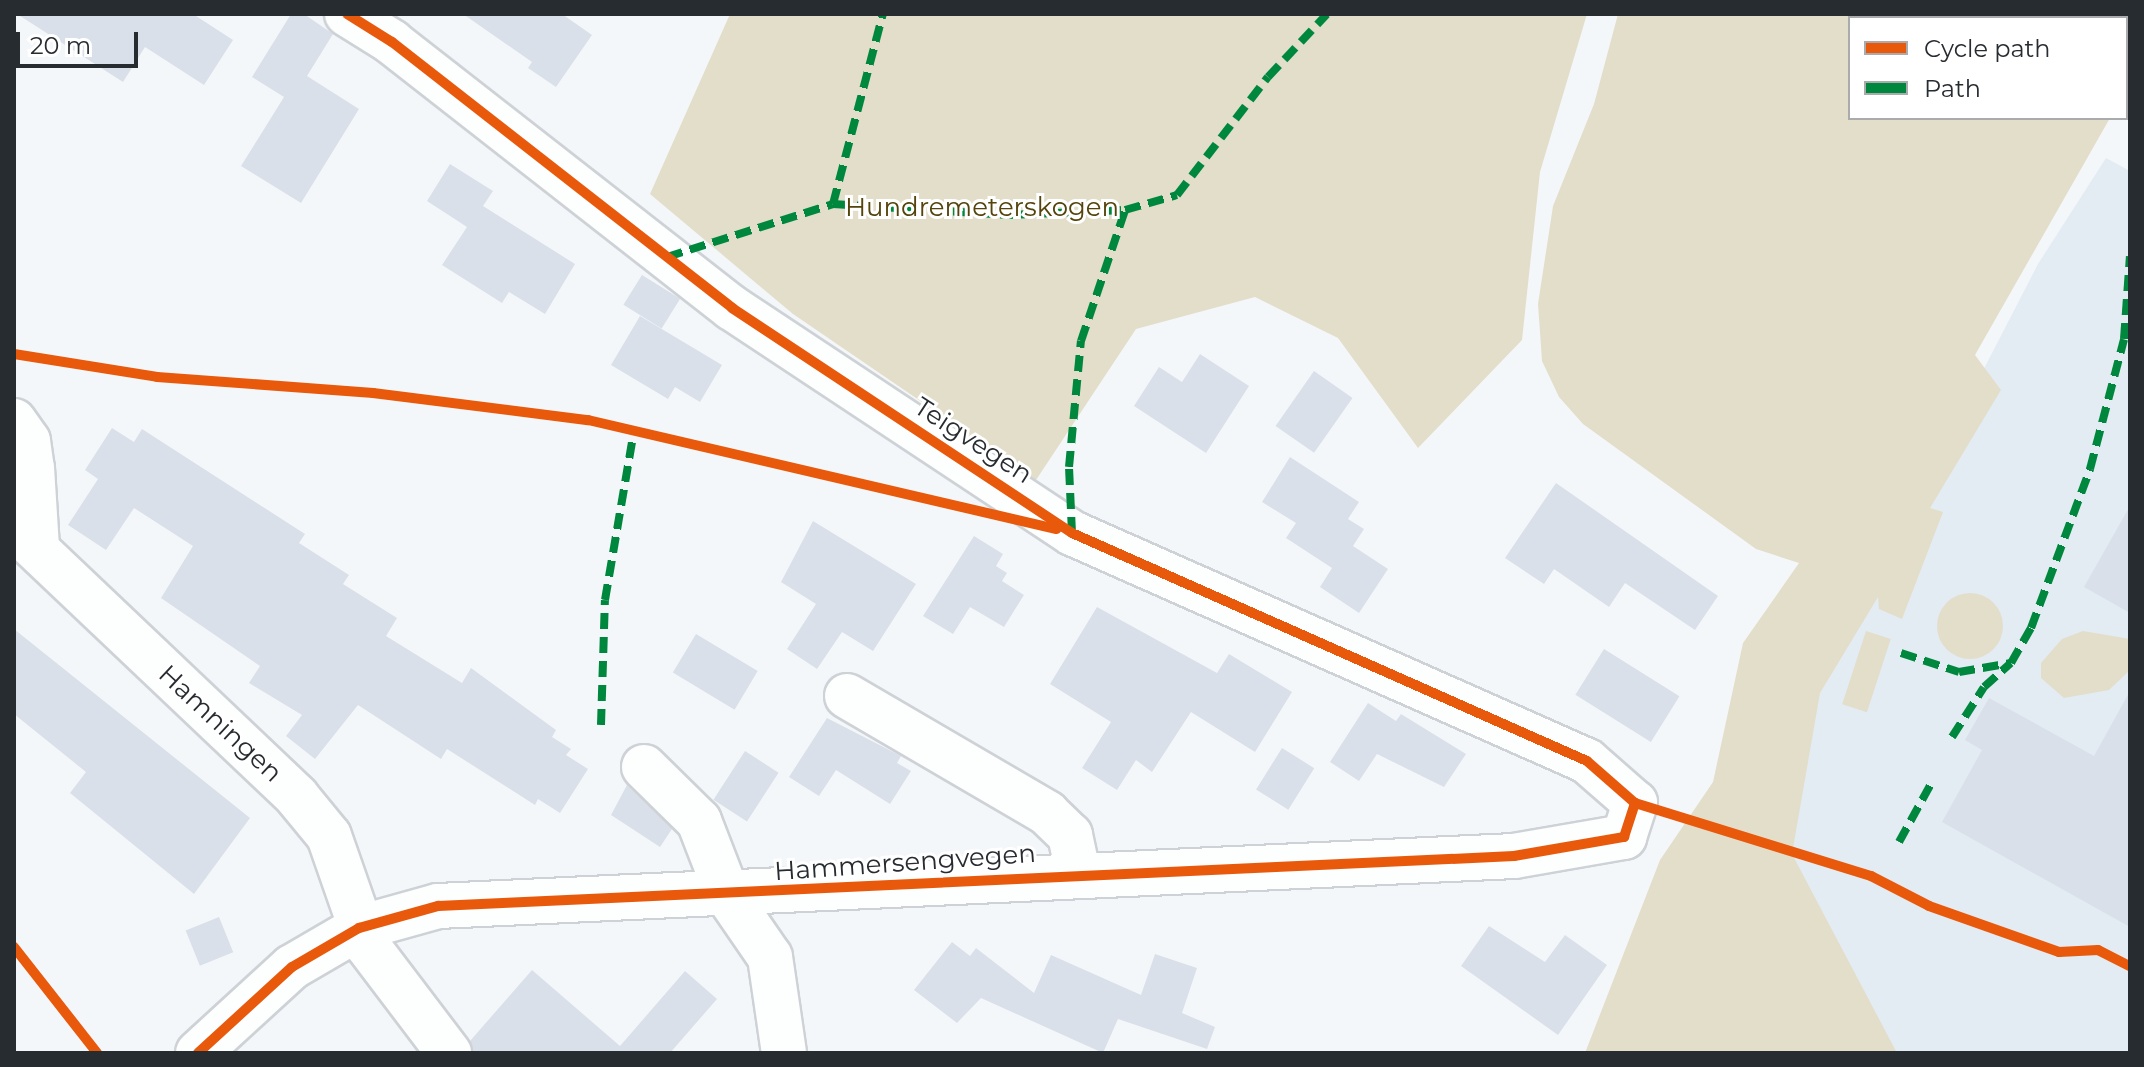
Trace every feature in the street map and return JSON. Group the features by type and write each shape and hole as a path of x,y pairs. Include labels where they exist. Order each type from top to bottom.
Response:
{"street":[{"name":"Teigvegen","path":"347,14 392,42 732,308 1072,533 1587,761 1635,803"},
{"name":"Hamningen","path":"14,421 28,441 32,468 25,538 297,797 329,836 359,928"},
{"name":"Hammersengvegen","path":"847,696 1047,813 1070,835 1078,873"},
{"path":"644,767 699,821 728,896 770,957 784,1053"},
{"name":"Hammersengvegen","path":"198,1053 292,967 359,928 438,906 728,896 1078,873 1514,856 1624,837 1635,803"},
{"path":"359,928 449,1053"}],"shaded area":[{"path":"2106,158 2130,171 2130,1053 1668,1053 1787,750 2038,264"}],"green space":[{"name":"Hundremeterskogen","path":"730,14 1587,14 1540,172 1522,340 1418,448 1338,338 1255,297 1136,329 1036,480 793,314 650,194"},
{"path":"1618,14 1993,14 1995,16 1848,16 1848,120 2109,120 1975,355 2001,390 1930,508 1943,512 1902,619 1879,609 1878,597 1820,693 1792,854 1897,1053 1585,1053 1660,860 1713,782 1743,643 1799,563 1756,549 1583,424 1559,397 1542,361 1538,304 1553,206 1594,104"},
{"path":"1970,593 1983,596 1993,603 2000,613 2003,626 2000,639 1993,649 1983,656 1970,659 1957,656 1947,649 1940,639 1937,626 1940,613 1947,603 1957,596"},
{"path":"1866,631 1891,639 1867,712 1842,704"},
{"path":"2083,631 2130,639 2130,670 2109,690 2064,698 2041,678 2041,663 2062,639"}],"building":[{"path":"17,14 193,14 233,40 204,85 145,47 123,82"},
{"path":"291,14 304,14 333,34 307,76 359,109 301,203 241,166 284,97 252,77"},
{"path":"463,14 562,14 592,35 556,87 528,68 532,62"},
{"path":"450,164 493,191 483,206 575,264 545,314 509,292 502,303 442,265 467,227 427,201"},
{"path":"642,275 680,299 662,329 623,305"},
{"path":"640,316 722,365 700,402 675,387 668,399 611,365"},
{"path":"1200,354 1249,386 1206,453 1134,406 1159,367 1182,382"},
{"path":"1314,371 1353,398 1314,453 1276,426"},
{"path":"112,428 134,442 142,429 305,534 299,543 349,575 343,584 397,618 386,636 462,683 471,668 556,730 552,737 571,749 566,755 588,769 560,813 538,799 535,805 447,749 441,759 358,705 315,759 286,736 302,715 249,683 260,666 161,598 193,546 134,508 106,550 68,525 98,479 85,470"},
{"path":"1290,457 1359,502 1348,519 1364,529 1353,546 1388,569 1359,613 1320,587 1332,568 1286,538 1296,523 1262,502"},
{"path":"1556,483 1718,596 1695,630 1625,583 1609,607 1554,569 1544,584 1505,558"},
{"path":"2130,506 2130,613 2084,587"},
{"path":"813,521 916,584 873,651 842,632 817,669 787,649 816,604 781,582"},
{"path":"974,536 1003,554 996,566 1007,573 1002,581 1024,595 1004,627 970,607 953,634 923,616"},
{"path":"1097,607 1217,673 1229,654 1292,692 1255,752 1191,712 1152,772 1136,760 1117,790 1082,768 1111,722 1050,684"},
{"path":"14,629 250,818 194,894 70,793 86,772 14,714"},
{"path":"696,634 758,671 735,710 673,673"},
{"path":"1604,649 1679,696 1651,742 1575,695"},
{"path":"2130,691 2130,927 1942,822 1982,750 1965,740 1989,698 2094,756"},
{"path":"1368,703 1396,721 1401,714 1466,754 1444,787 1377,754 1359,781 1330,762"},
{"path":"827,718 901,756 897,763 911,771 890,804 836,770 819,796 789,777"},
{"path":"1282,748 1314,768 1288,810 1256,790"},
{"path":"745,751 779,773 747,821 713,800"},
{"path":"627,785 672,829 660,847 611,815"},
{"path":"219,917 233,952 200,966 186,930"},
{"path":"1489,926 1545,962 1565,935 1607,965 1558,1035 1461,966"},
{"path":"952,942 970,956 976,948 1034,993 1051,955 1141,995 1155,954 1197,968 1182,1013 1215,1027 1207,1049 1118,1019 1103,1053 981,998 957,1023 914,990"},
{"path":"532,970 620,1046 685,971 717,999 670,1053 473,1053 470,1041"}],"marked path":[{"path":"833,204 883,14"},
{"path":"667,257 833,204 1009,215 1125,210 1177,195 1268,77 1327,14"},
{"path":"1072,533 1069,467 1081,341 1125,210"},
{"path":"1901,653 1959,672 2011,663 2031,628 2090,469 2124,339 2130,256"},
{"path":"601,725 605,600 634,430"},
{"path":"1952,737 1984,687 2011,663"},
{"path":"1899,842 1932,782"}],"cycle path":[{"path":"347,14 392,42 732,308 1072,533 1587,761 1635,803 1871,876 1929,906 2059,952 2098,950 2130,966"},
{"path":"14,354 157,377 373,393 588,420 1057,529"},
{"path":"198,1053 292,967 359,928 438,906 1514,856 1624,837 1635,803"},
{"path":"14,947 97,1053"}]}
